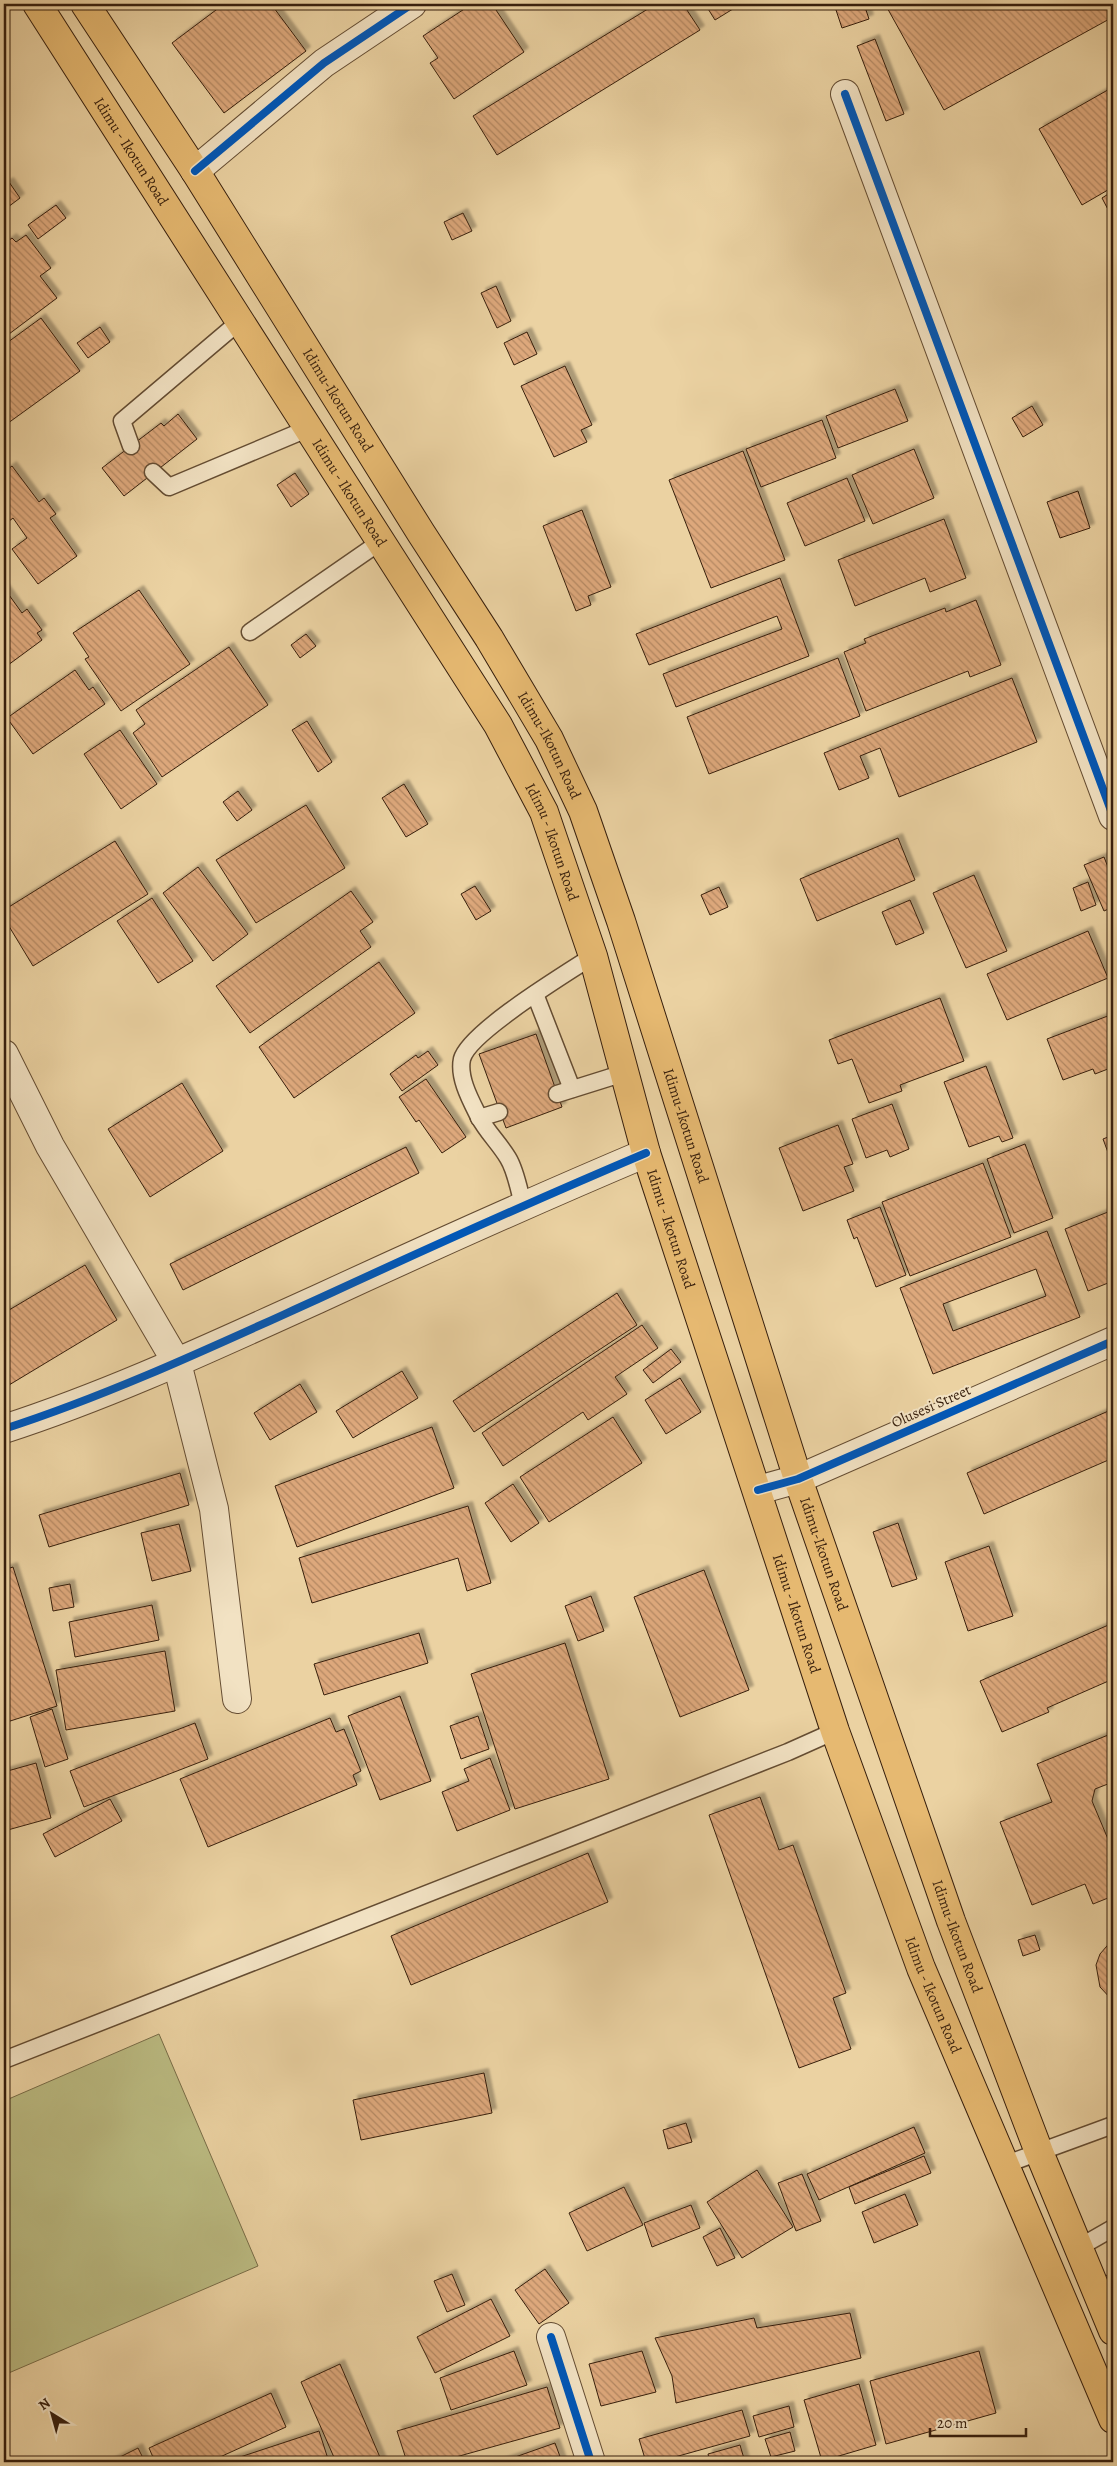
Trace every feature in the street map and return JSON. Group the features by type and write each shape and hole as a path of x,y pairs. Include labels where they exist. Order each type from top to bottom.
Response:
{"main road":[{"name":"Idimu - Ikotun Road","path":"37,4 498,725 539,804 593,956 646,1153 836,1731 921,1968 1113,2419"},
{"name":"Idimu-Ikotun Road","path":"85,4 195,171 421,533 489,638 549,739 583,811 621,921 798,1479 951,1921 1039,2152 1113,2331"}],"street":[{"path":"195,171 324,63 412,4"},
{"path":"845,94 1113,816"},
{"path":"4,1054 50,1146 178,1363 214,1509 237,1699"},
{"path":"4,1429 67,1409 178,1363 523,1205 646,1153"},
{"name":"Olusesi Street","path":"758,1490 798,1479 1113,1341"},
{"path":"551,2337 591,2462"}],"lane":[{"path":"131,446 122,421 240,321"},
{"path":"153,472 169,487 307,429"},
{"path":"250,632 380,542"},
{"path":"523,1205 509,1159 480,1118 461,1075 462,1058 474,1042 535,994 593,956"},
{"path":"535,994 564,1091 624,1072"},
{"path":"480,1118 499,1112"},
{"path":"4,2060 788,1752 836,1731"},
{"path":"1004,2165 1113,2125"},
{"path":"1078,2248 1113,2228"}],"green space":[{"path":"159,2034 258,2266 4,2375 4,2101"}],"building":[{"path":"224,4 271,4 306,51 224,113 172,43"},
{"path":"472,4 492,4 524,52 454,99 430,63 438,58 423,36"},
{"path":"656,4 683,4 700,30 497,155 473,116"},
{"path":"705,4 741,4 715,20"},
{"path":"834,4 864,4 869,19 842,28"},
{"path":"885,4 1113,4 1113,17 944,110"},
{"path":"875,39 904,114 886,121 857,46"},
{"path":"1113,87 1113,187 1082,205 1039,129"},
{"path":"9,182 20,198 4,210 4,185"},
{"path":"1113,191 1113,219 1102,198"},
{"path":"56,205 66,218 38,239 28,225"},
{"path":"463,213 472,231 452,240 444,222"},
{"path":"26,235 51,268 40,276 57,298 5,337 4,244 12,238 16,242"},
{"path":"496,286 511,321 497,328 481,293"},
{"path":"41,318 80,371 4,426 4,345"},
{"path":"100,327 110,342 88,358 77,343"},
{"path":"527,332 537,354 514,365 504,343"},
{"path":"565,366 592,425 581,430 587,442 554,457 521,386"},
{"path":"895,389 908,421 838,448 826,416"},
{"path":"1032,406 1043,425 1023,437 1012,418"},
{"path":"178,414 197,439 124,496 102,468 161,423 164,426"},
{"path":"822,420 836,458 761,487 746,449"},
{"path":"914,449 934,498 873,524 852,475"},
{"path":"743,451 785,560 711,588 669,480"},
{"path":"12,466 39,502 44,498 56,514 50,518 77,556 38,584 12,549 27,538 13,518 4,525 4,472"},
{"path":"295,473 309,494 291,507 277,485"},
{"path":"847,478 865,521 805,546 787,503"},
{"path":"1078,491 1090,528 1060,538 1047,502"},
{"path":"582,510 611,587 588,596 591,605 576,611 543,526"},
{"path":"944,519 966,578 930,592 925,578 855,606 838,560"},
{"path":"780,578 809,656 676,707 663,674 782,629 777,616 649,665 636,634"},
{"path":"4,588 22,613 27,609 42,630 37,633 42,640 4,668"},
{"path":"139,590 190,664 121,711 85,659 89,657 73,633"},
{"path":"976,600 1001,665 970,677 968,671 866,711 844,652 866,643 864,639 945,608 946,612"},
{"path":"306,634 316,646 300,658 291,645"},
{"path":"229,647 268,705 162,777 133,733 145,724 136,710"},
{"path":"838,658 860,716 709,774 687,717"},
{"path":"75,670 89,690 93,687 105,704 33,754 7,718"},
{"path":"1012,678 1037,742 899,797 880,748 860,756 869,778 839,790 824,753"},
{"path":"307,721 332,762 318,772 292,730"},
{"path":"120,730 157,784 121,809 84,754"},
{"path":"404,784 428,824 406,837 382,798"},
{"path":"238,791 252,810 237,821 223,802"},
{"path":"306,805 345,868 256,923 216,860"},
{"path":"898,838 915,880 817,921 800,879"},
{"path":"115,841 148,894 33,966 4,918 4,910"},
{"path":"1104,857 1113,880 1113,907 1104,911 1084,865"},
{"path":"198,867 248,934 213,961 163,893"},
{"path":"974,875 1007,951 966,968 933,893"},
{"path":"1088,882 1096,905 1081,911 1073,888"},
{"path":"475,886 491,911 476,920 461,894"},
{"path":"719,887 728,907 710,915 701,895"},
{"path":"351,891 373,922 360,931 371,947 250,1033 216,986"},
{"path":"152,898 193,961 158,983 117,921"},
{"path":"910,900 924,933 896,945 882,912"},
{"path":"1088,931 1108,978 1007,1020 987,974"},
{"path":"379,962 415,1013 294,1098 259,1047"},
{"path":"940,998 964,1061 900,1085 902,1091 869,1103 852,1059 838,1064 829,1040"},
{"path":"1113,1014 1113,1067 1095,1074 1093,1069 1063,1080 1047,1039"},
{"path":"536,1034 562,1107 506,1128 479,1054"},
{"path":"428,1051 438,1065 402,1091 390,1074 416,1055 418,1058"},
{"path":"986,1066 1013,1138 1002,1142 999,1136 969,1147 944,1082"},
{"path":"426,1079 466,1137 442,1153 419,1120 416,1122 399,1097"},
{"path":"182,1083 223,1151 150,1197 108,1129"},
{"path":"892,1104 909,1149 890,1157 887,1150 866,1158 852,1119"},
{"path":"838,1125 853,1164 844,1167 854,1191 803,1211 779,1148"},
{"path":"1113,1135 1113,1166 1103,1139"},
{"path":"1025,1144 1053,1218 1014,1233 987,1159"},
{"path":"406,1147 419,1173 183,1290 170,1264"},
{"path":"983,1163 1011,1237 910,1276 882,1202"},
{"path":"880,1207 906,1275 876,1287 857,1237 854,1239 847,1220"},
{"path":"1113,1210 1113,1281 1088,1291 1065,1229"},
{"path":"1047,1231 1080,1317 933,1374 900,1288","holes":["1036,1269 1046,1296 953,1331 943,1304"]},
{"path":"85,1265 117,1320 4,1388 4,1313"},
{"path":"617,1293 637,1325 474,1432 453,1401"},
{"path":"642,1325 658,1348 615,1377 627,1394 588,1420 583,1412 503,1466 482,1433"},
{"path":"671,1349 681,1362 653,1383 643,1370"},
{"path":"402,1371 418,1398 353,1438 336,1411"},
{"path":"680,1378 701,1412 666,1434 645,1400"},
{"path":"300,1384 317,1412 270,1440 254,1413"},
{"path":"1113,1409 1113,1458 984,1514 967,1473"},
{"path":"613,1417 642,1463 549,1522 520,1477"},
{"path":"432,1427 454,1488 297,1547 275,1486"},
{"path":"180,1473 189,1505 49,1547 39,1515"},
{"path":"513,1484 539,1523 511,1542 485,1503"},
{"path":"468,1506 491,1583 467,1591 458,1558 312,1603 299,1558"},
{"path":"898,1523 917,1579 892,1587 873,1532"},
{"path":"179,1524 191,1571 152,1581 141,1533"},
{"path":"989,1546 1013,1616 968,1631 945,1562"},
{"path":"13,1567 57,1706 4,1723 4,1570"},
{"path":"704,1570 749,1690 680,1717 634,1597"},
{"path":"70,1584 74,1607 53,1611 49,1588"},
{"path":"591,1596 604,1631 578,1641 565,1606"},
{"path":"152,1605 159,1640 75,1657 69,1622"},
{"path":"1113,1623 1113,1679 1047,1708 1049,1712 1002,1732 980,1681"},
{"path":"419,1633 428,1663 324,1695 314,1664"},
{"path":"565,1643 609,1779 515,1809 471,1674"},
{"path":"165,1651 175,1711 66,1730 56,1670"},
{"path":"400,1696 431,1781 380,1800 348,1716"},
{"path":"52,1709 68,1759 45,1767 30,1717"},
{"path":"478,1716 489,1749 461,1759 450,1726"},
{"path":"330,1718 336,1732 344,1729 361,1771 353,1775 357,1785 208,1847 180,1779"},
{"path":"195,1723 208,1759 84,1807 70,1771"},
{"path":"1113,1733 1113,1782 1095,1789 1092,1801 1113,1851 1113,1896 1093,1904 1085,1884 1032,1905 1000,1822 1052,1802 1037,1764"},
{"path":"490,1758 510,1810 457,1831 442,1792 469,1781 464,1769"},
{"path":"36,1763 51,1818 4,1831 4,1772"},
{"path":"760,1797 779,1850 793,1845 846,1993 833,1998 851,2049 799,2068 709,1815"},
{"path":"110,1799 122,1821 55,1857 43,1834"},
{"path":"588,1853 608,1902 411,1985 391,1936"},
{"path":"1035,1935 1040,1950 1023,1956 1018,1940"},
{"path":"1113,1939 1113,2001 1100,1987 1096,1965 1100,1954"},
{"path":"484,2073 492,2113 361,2140 353,2100"},
{"path":"686,2123 692,2142 668,2149 663,2130"},
{"path":"914,2127 925,2153 819,2200 807,2174"},
{"path":"924,2156 931,2173 855,2204 849,2187"},
{"path":"757,2170 793,2227 742,2258 707,2202"},
{"path":"802,2174 821,2221 796,2231 778,2183"},
{"path":"624,2187 643,2225 587,2251 569,2213"},
{"path":"905,2194 918,2225 874,2243 862,2212"},
{"path":"691,2205 700,2228 652,2247 644,2223"},
{"path":"720,2228 735,2258 717,2266 703,2237"},
{"path":"545,2269 569,2303 539,2324 515,2290"},
{"path":"1112,2273 1113,2291 1111,2292 1105,2276"},
{"path":"452,2274 465,2305 447,2312 434,2281"},
{"path":"491,2299 510,2336 435,2373 417,2337"},
{"path":"850,2313 861,2358 676,2403 672,2376 655,2338 754,2318 757,2328"},
{"path":"514,2351 527,2385 451,2410 440,2378"},
{"path":"642,2351 656,2392 601,2406 589,2364"},
{"path":"979,2351 996,2413 886,2444 870,2381"},
{"path":"340,2364 382,2462 336,2462 301,2382"},
{"path":"859,2384 876,2445 822,2461 804,2400"},
{"path":"547,2387 560,2428 438,2462 407,2462 397,2431"},
{"path":"271,2393 286,2427 209,2462 155,2462 149,2448"},
{"path":"789,2406 794,2427 759,2437 753,2416"},
{"path":"742,2410 750,2436 657,2462 646,2462 639,2439"},
{"path":"319,2431 329,2462 225,2462"},
{"path":"790,2432 795,2451 771,2457 765,2439"},
{"path":"555,2443 562,2462 501,2462"},
{"path":"740,2445 745,2462 710,2462 708,2454"},
{"path":"138,2448 145,2462 110,2462"}],"cycle path":[{"path":"195,171 324,63 412,4"},
{"path":"845,94 1113,816"},
{"path":"4,1429 123,1385 646,1153"},
{"path":"758,1490 798,1479 1113,1341"},
{"path":"551,2337 591,2462"}]}
